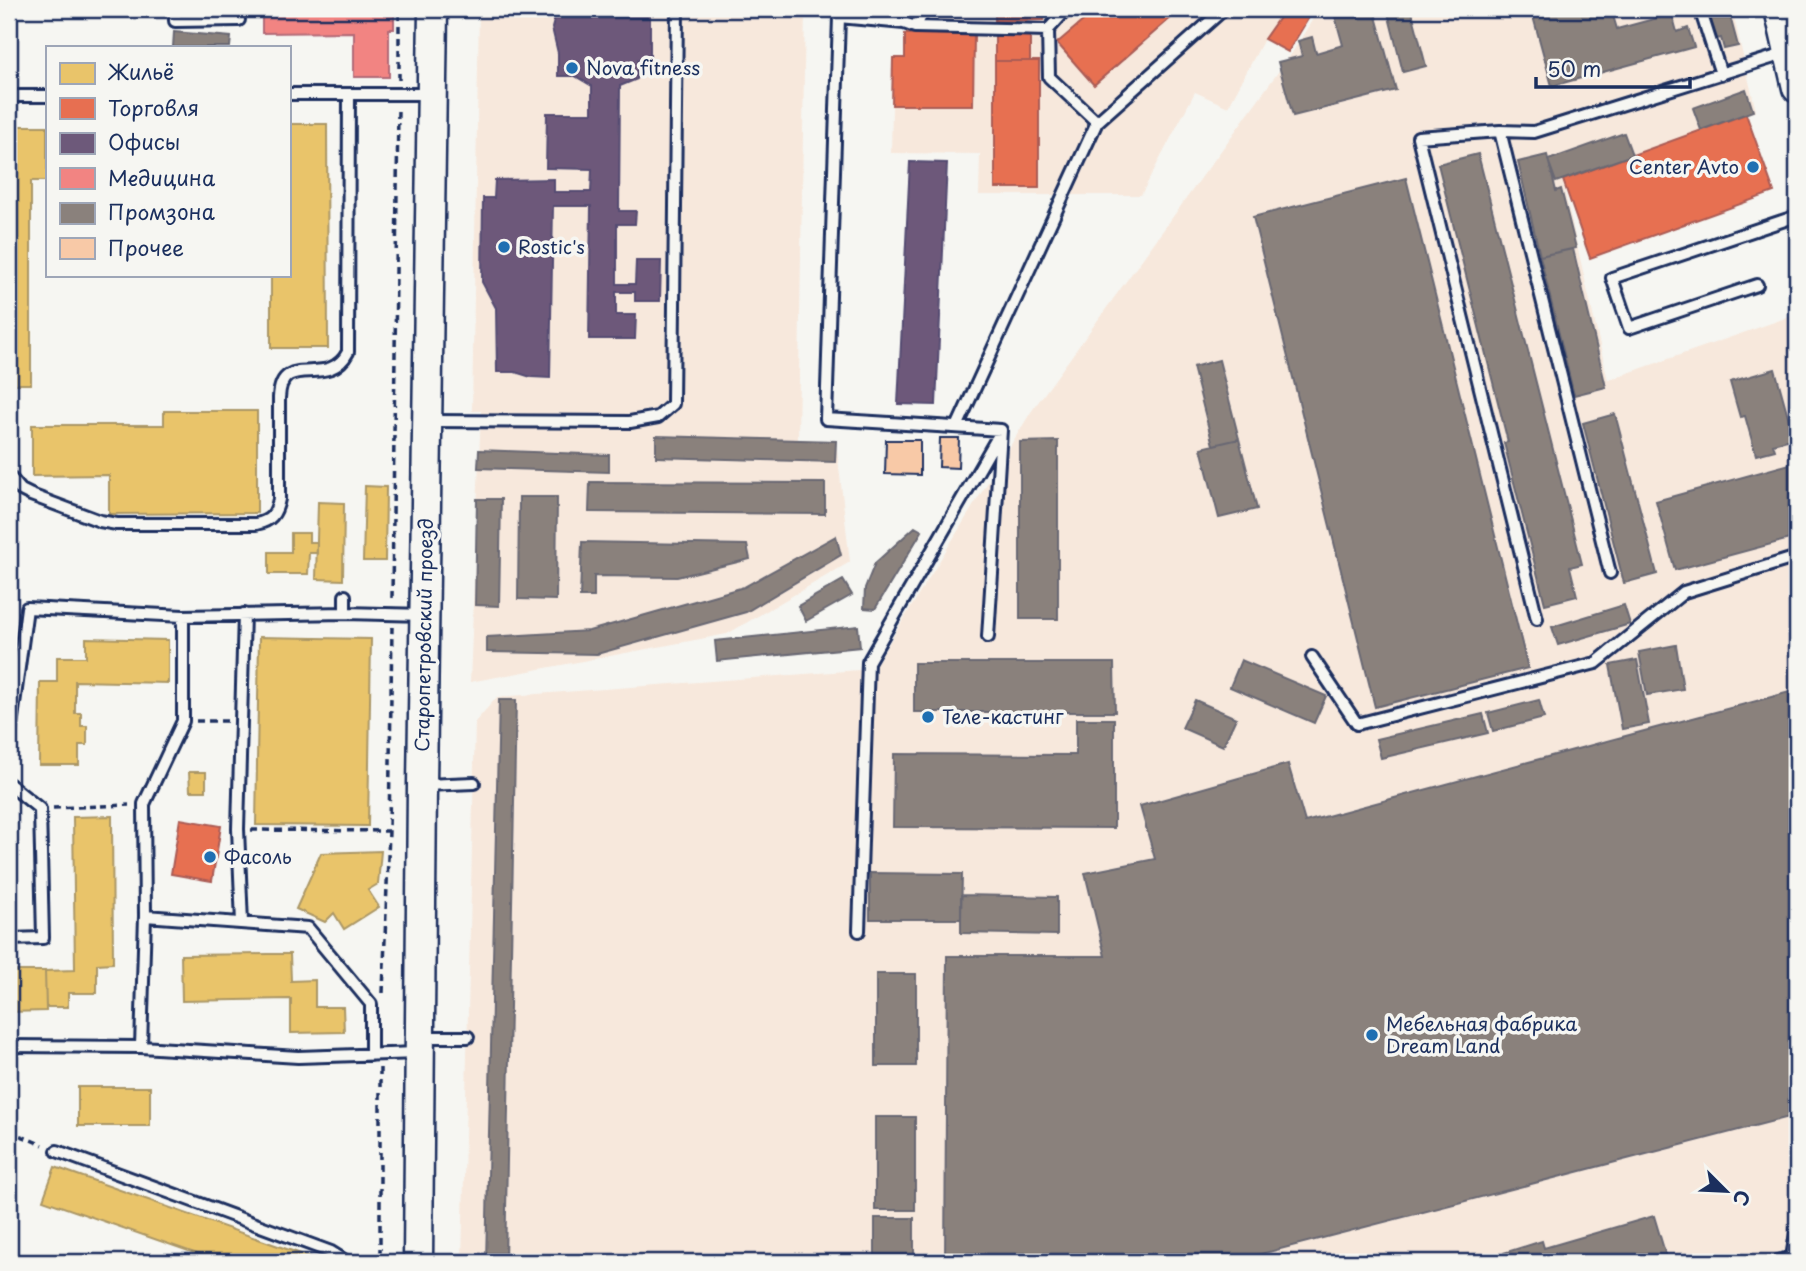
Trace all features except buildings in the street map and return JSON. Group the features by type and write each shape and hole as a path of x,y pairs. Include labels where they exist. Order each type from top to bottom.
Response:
{"street":[{"name":"Старопетровский проезд","path":"418,1262 433,9"},
{"path":"1779,9 1797,88"}],"lane":[{"path":"175,9 176,21 239,20"},
{"path":"428,421 630,422 658,417 673,404 677,9"},
{"path":"915,27 925,9"},
{"path":"1067,9 1048,30 1049,77 1097,122"},
{"path":"957,427 1097,122 1224,9"},
{"path":"1700,9 1721,74"},
{"path":"1001,430 827,419 837,13 915,27 1048,30"},
{"path":"1537,619 1418,137 1500,131 1534,132 1790,52"},
{"path":"290,94 432,93"},
{"path":"9,476 31,495 110,523 256,524 272,517 277,510 279,499 279,397 282,383 297,371 329,371 339,365 348,352 349,94"},
{"path":"9,96 46,96"},
{"path":"1500,131 1610,573"},
{"path":"1757,285 1629,328 1612,278 1797,216"},
{"path":"988,637 1001,430"},
{"path":"859,931 867,662 1001,430"},
{"path":"1312,657 1357,724 1595,663 1684,592 1797,557"},
{"path":"345,596 345,613"},
{"path":"9,741 27,608 183,616 345,613 425,615"},
{"path":"242,923 238,830 244,614"},
{"path":"141,1047 145,916 144,804 183,721 183,616"},
{"path":"422,785 474,783"},
{"path":"9,784 40,809 43,938 9,939"},
{"path":"145,916 308,928 371,1004 376,1054"},
{"path":"9,1046 141,1047 298,1057 376,1054 468,1037"},
{"path":"57,1151 331,1252 347,1262"},
{"path":"1776,1262 1793,1260 1797,1227"}],"path":[{"path":"383,995 389,831 399,9"},
{"path":"183,721 241,721"},
{"path":"40,809 144,804"},
{"path":"238,830 389,831"},
{"path":"376,1054 380,1262"},
{"path":"9,1132 57,1151"}],"shaded area":[{"path":"479,9 805,9 798,439 836,441 850,562 727,634 470,682 481,411 472,411"},
{"path":"904,9 1285,9 1264,39 1228,107 1195,92 1141,195 979,195 980,154 891,153 893,58 905,58"},
{"path":"1319,9 1732,9 1756,111 1562,180 1608,380 1797,314 1797,1262 462,1262 475,722 497,697 873,669 1031,412 1292,53"}],"place":[{"name":"Nova fitness","path":"572,68"},
{"name":"Center Avto","path":"1753,167"},
{"name":"Rostic's","path":"504,247"},
{"name":"Теле-кастинг","path":"928,717"},
{"name":"Фасоль","path":"210,857"},
{"name":"Мебельная фабрика Dream Land","path":"1372,1035"}]}
